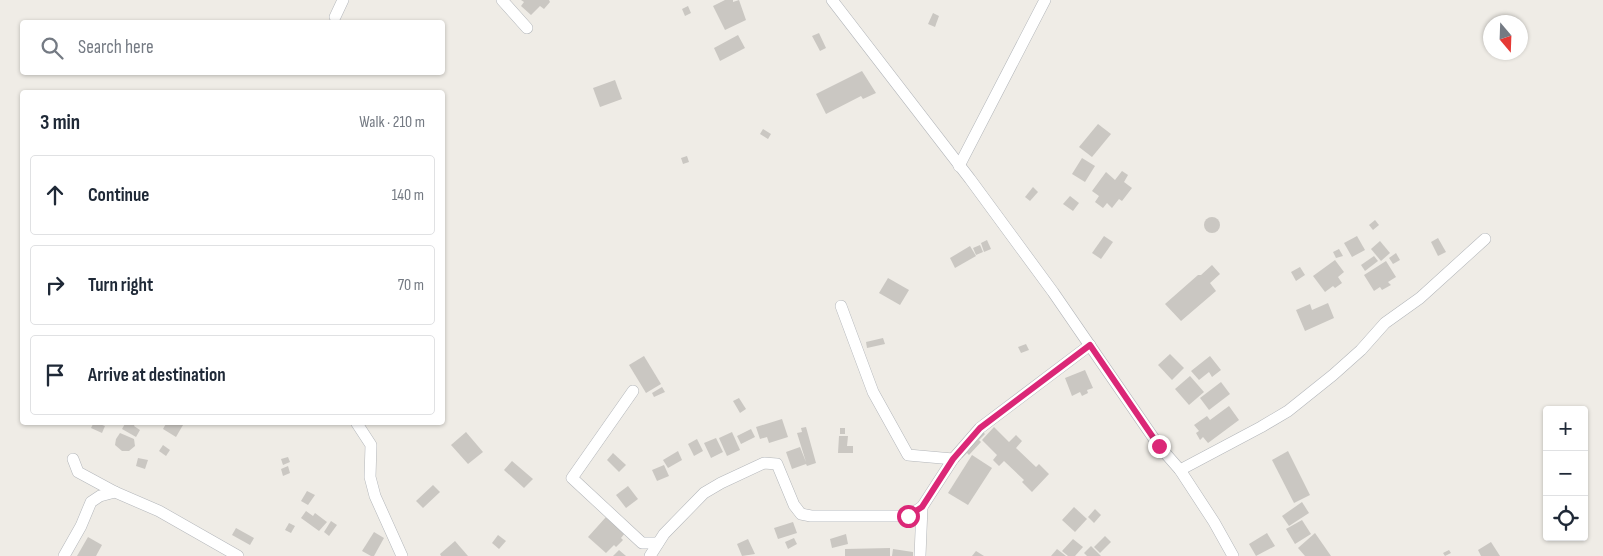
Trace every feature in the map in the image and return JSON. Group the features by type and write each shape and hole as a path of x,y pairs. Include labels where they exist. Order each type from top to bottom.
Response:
{"street":[{"path":"335,17 343,0"},
{"path":"502,0 527,28"},
{"path":"832,0 959,166 1090,345 1159,446 1180,470 1214,522 1233,556"},
{"path":"959,166 1045,0"},
{"path":"1180,470 1288,411 1361,350 1385,323 1420,298 1485,239"},
{"path":"841,306 873,392 908,455 953,459"},
{"path":"651,556 664,534 704,493 764,463 777,464 794,505 801,514 811,516 908,516 922,507 953,459 980,428 1090,345"},
{"path":"634,391 572,478 642,543 658,543"},
{"path":"358,425 371,445 370,477 375,496 402,556"},
{"path":"73,459 78,472 115,492 159,511 238,556"},
{"path":"64,556 81,526 91,502 100,496 115,492"},
{"path":"920,556 922,507"}],"building":[{"path":"521,0 549,0 550,2 544,9 540,6 531,15 521,6 524,2"},
{"path":"725,0 733,0 733,2 739,0 746,20 725,30 713,6"},
{"path":"688,6 691,13 685,16 682,9"},
{"path":"933,13 939,16 935,27 928,24"},
{"path":"819,33 826,48 820,51 812,36"},
{"path":"738,35 745,48 720,61 714,48"},
{"path":"862,71 876,93 863,99 861,96 826,114 816,94"},
{"path":"615,80 622,99 600,107 593,88"},
{"path":"1098,124 1111,134 1092,157 1079,147"},
{"path":"763,129 771,134 768,139 760,134"},
{"path":"687,156 689,162 683,164 681,158"},
{"path":"1082,158 1095,166 1085,182 1072,174"},
{"path":"1122,171 1128,175 1124,182 1132,188 1122,201 1119,199 1112,208 1107,203 1103,208 1095,202 1099,196 1092,191 1106,172 1115,180"},
{"path":"1033,187 1038,192 1030,201 1025,197"},
{"path":"1070,196 1079,203 1073,211 1063,204"},
{"path":"1212,217 1220,225 1212,233 1204,225"},
{"path":"1375,220 1379,225 1373,230 1369,225"},
{"path":"1104,236 1113,242 1101,259 1092,253"},
{"path":"1357,236 1365,250 1352,257 1344,243"},
{"path":"1438,238 1446,252 1438,256 1431,242"},
{"path":"987,240 991,249 984,252 981,243"},
{"path":"1380,241 1390,253 1381,261 1371,249"},
{"path":"980,245 983,252 976,255 973,248"},
{"path":"970,246 976,256 955,268 950,258"},
{"path":"1339,249 1343,256 1336,258 1333,252"},
{"path":"1396,253 1400,260 1393,264 1389,258"},
{"path":"1374,256 1378,261 1365,271 1361,265"},
{"path":"1335,260 1344,272 1338,277 1342,283 1335,288 1333,286 1325,292 1313,276"},
{"path":"1386,261 1396,277 1388,282 1391,285 1382,290 1380,287 1374,291 1364,275"},
{"path":"1212,265 1220,274 1210,283 1216,291 1181,321 1165,304"},
{"path":"1300,267 1305,275 1296,281 1291,272"},
{"path":"888,278 909,290 900,305 879,293"},
{"path":"1328,303 1334,318 1305,331 1296,310 1310,304 1312,310"},
{"path":"883,338 885,344 867,348 866,342"},
{"path":"1026,344 1029,350 1021,353 1018,347"},
{"path":"1170,354 1184,368 1172,380 1158,365"},
{"path":"644,356 661,384 646,393 629,365"},
{"path":"1210,356 1221,370 1212,377 1209,372 1199,380 1191,371"},
{"path":"1085,370 1093,388 1087,390 1088,393 1082,396 1080,392 1072,396 1065,378"},
{"path":"1190,376 1204,392 1189,405 1175,389"},
{"path":"1221,382 1230,394 1209,410 1200,398"},
{"path":"662,387 665,392 654,397 652,393"},
{"path":"739,398 746,409 740,413 733,401"},
{"path":"1229,406 1239,420 1208,443 1203,437 1200,440 1196,433 1199,431 1194,425 1207,416 1210,420"},
{"path":"782,419 788,437 769,443 767,437 760,439 756,427"},
{"path":"92,425 105,426 102,433 91,428"},
{"path":"124,425 134,425 140,430 136,437 122,429"},
{"path":"165,425 183,425 176,437 163,429"},
{"path":"806,427 816,463 792,469 786,452 800,447 806,462 797,433 802,432 801,428"},
{"path":"994,427 1009,442 1016,435 1022,441 1016,448 1036,467 1039,464 1049,474 1032,492 1022,482 1024,480 1004,461 999,466 993,460 997,455 982,440"},
{"path":"840,428 845,428 845,434 840,434"},
{"path":"751,429 755,437 741,444 737,436"},
{"path":"981,430 985,434 979,440 981,442 969,455 967,453 962,458 959,454"},
{"path":"466,432 483,452 468,464 451,445"},
{"path":"732,432 740,450 727,456 719,438"},
{"path":"120,433 134,439 135,446 129,451 122,451 115,445"},
{"path":"839,436 848,436 847,446 853,446 853,453 838,453"},
{"path":"716,438 723,452 711,458 704,443"},
{"path":"697,439 703,451 694,456 688,444"},
{"path":"163,445 170,450 166,456 159,451"},
{"path":"678,451 682,460 668,468 663,460"},
{"path":"1288,451 1310,495 1294,503 1272,460"},
{"path":"613,453 626,465 619,472 607,460"},
{"path":"972,455 992,468 968,505 948,493"},
{"path":"288,457 290,462 283,465 281,459"},
{"path":"138,458 148,460 145,469 136,466"},
{"path":"512,461 533,479 524,488 504,470"},
{"path":"664,465 669,476 657,481 652,470"},
{"path":"288,466 290,473 283,476 281,469"},
{"path":"433,485 440,492 423,508 416,501"},
{"path":"628,486 638,499 626,508 616,495"},
{"path":"307,491 315,495 308,505 301,501"},
{"path":"1302,502 1309,513 1289,526 1282,516"},
{"path":"1074,507 1087,519 1075,532 1062,520"},
{"path":"1095,509 1101,515 1094,523 1088,517"},
{"path":"306,511 313,516 315,513 327,522 319,531 301,518"},
{"path":"606,517 625,533 621,538 623,540 606,553 588,537"},
{"path":"1302,520 1311,534 1295,544 1286,529"},
{"path":"331,521 337,525 329,536 324,532"},
{"path":"793,522 797,533 778,539 774,528"},
{"path":"289,523 295,526 291,533 285,530"},
{"path":"236,528 254,538 250,545 232,535"},
{"path":"374,532 384,538 374,556 371,556 362,551"},
{"path":"1267,533 1275,546 1256,556 1249,544"},
{"path":"1315,533 1331,556 1305,556 1298,548"},
{"path":"846,534 848,544 832,548 830,539"},
{"path":"498,535 506,541 499,549 492,543"},
{"path":"1105,536 1111,542 1100,553 1094,547"},
{"path":"88,537 102,545 96,556 77,556"},
{"path":"794,538 797,544 788,549 785,542"},
{"path":"748,539 755,554 742,556 737,544"},
{"path":"1073,539 1083,547 1075,556 1068,556 1062,551"},
{"path":"455,541 468,556 441,556 440,554"},
{"path":"1491,542 1500,556 1481,556 1478,550"},
{"path":"1091,546 1101,556 1087,556 1084,553"},
{"path":"890,548 890,556 845,556 845,549"},
{"path":"893,549 913,552 913,556 892,556"},
{"path":"1057,549 1066,556 1051,556"},
{"path":"619,550 626,556 613,556"},
{"path":"1449,550 1451,553 1445,556 1443,553"},
{"path":"976,551 984,556 972,556"}],"route":[{"path":"908,516 922,507 953,459 980,428 1090,345 1159,446"}]}
